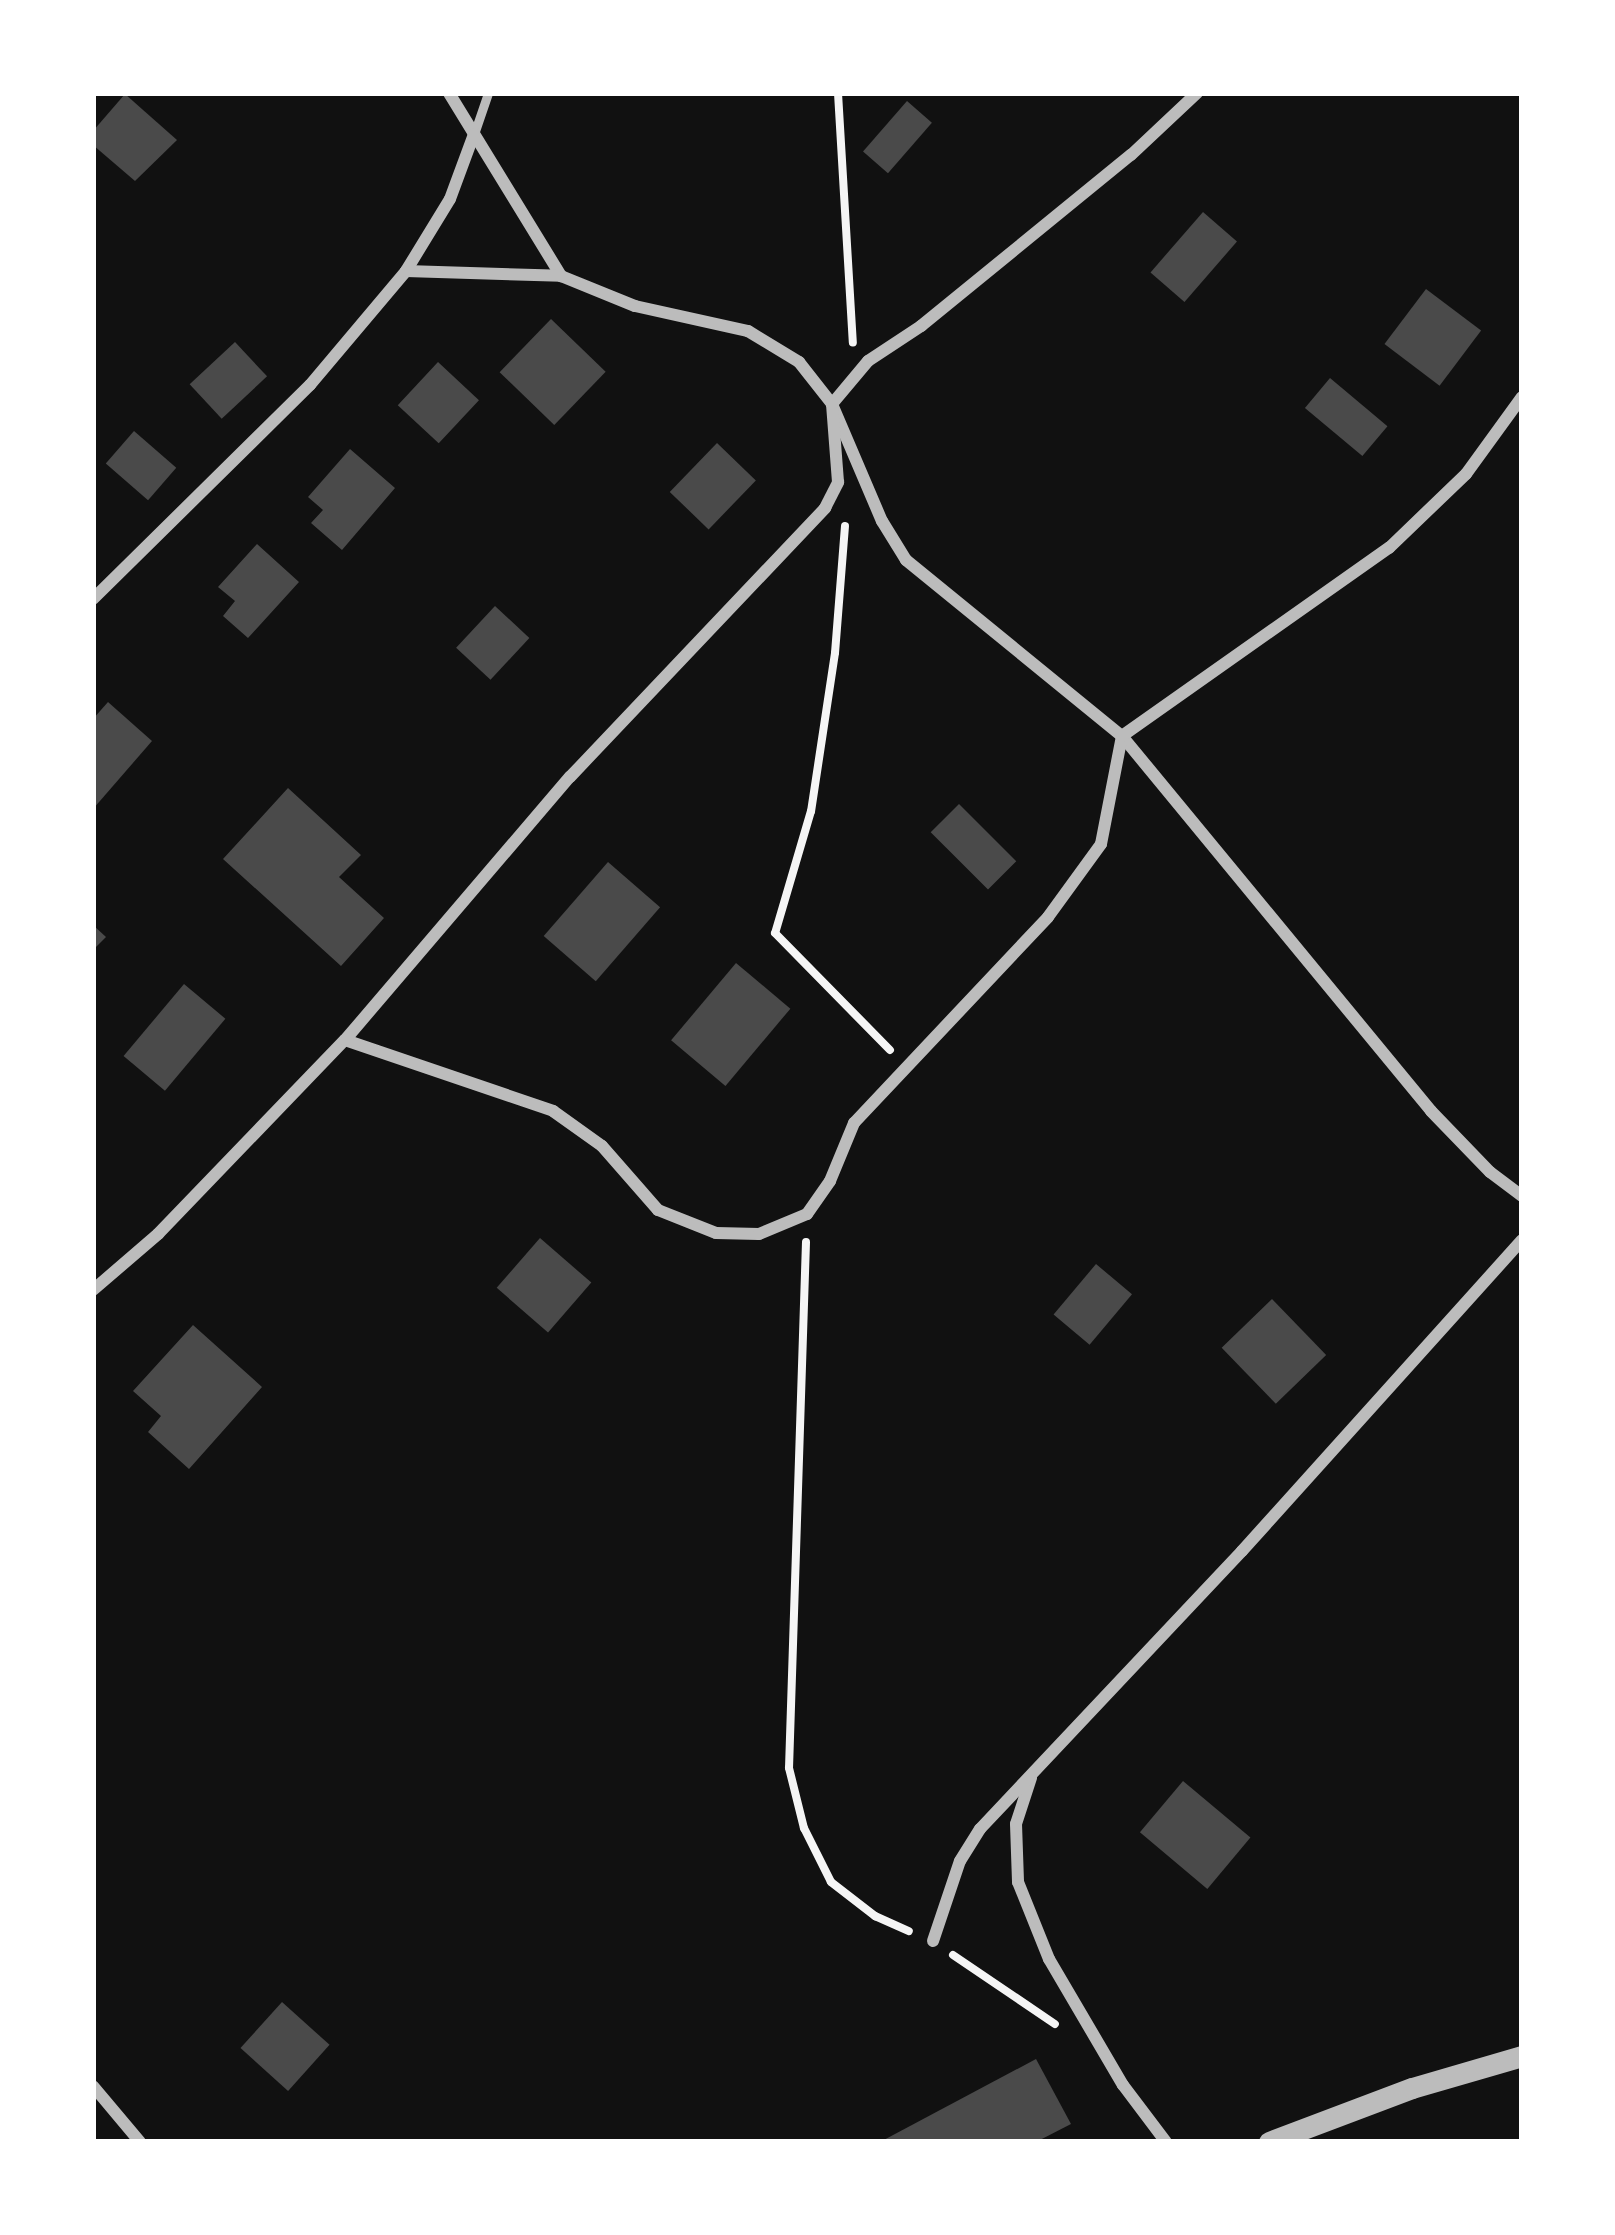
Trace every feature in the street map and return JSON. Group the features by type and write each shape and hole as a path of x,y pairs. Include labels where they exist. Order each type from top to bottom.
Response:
{"street":[{"path":"449,93 561,276"},
{"path":"93,1289 158,1234 345,1040 570,777 825,508 838,482 832,404 868,361 921,326 1131,155 1197,93"},
{"path":"93,599 310,386 406,271 450,199 474,134"},
{"path":"406,271 561,276 635,306 748,331 799,362 832,404 882,521 906,560 1122,736 1431,1111 1490,1172 1522,1196"},
{"path":"345,1040 553,1112 602,1146 658,1210 716,1233 759,1234 807,1214 830,1181 854,1124 904,1065 1048,917 1101,844 1122,736 1389,548 1466,474 1522,397"},
{"path":"933,1941 959,1861 980,1829 1243,1551 1522,1240"},
{"path":"1034,1772 1016,1824 1018,1882 1049,1959 1123,2085 1166,2142"},
{"path":"1269,2142 1412,2088 1522,2056"},
{"path":"93,2086 140,2142"}],"lane":[{"path":"474,134 488,93"}],"path":[{"path":"775,933 904,1065"},
{"path":"807,1214 789,1768 804,1828 831,1882 875,1916 933,1941 1064,2030"}],"building":[{"path":"125,94 177,140 135,181 93,145 93,131"},
{"path":"907,101 932,123 888,173 863,152"},
{"path":"1203,212 1237,242 1184,302 1151,272"},
{"path":"1426,289 1481,331 1440,386 1384,344"},
{"path":"551,319 606,372 554,425 500,372"},
{"path":"235,342 267,376 222,419 190,384"},
{"path":"438,362 479,400 439,443 398,405"},
{"path":"1330,378 1387,426 1362,456 1305,408"},
{"path":"134,431 176,468 148,500 106,463"},
{"path":"717,443 756,481 709,529 670,492"},
{"path":"350,449 395,488 342,550 311,523 323,510 308,497"},
{"path":"257,544 299,582 248,638 223,616 235,601 218,587"},
{"path":"495,606 529,638 490,680 456,648"},
{"path":"108,702 152,741 93,809 93,719"},
{"path":"288,788 361,855 339,877 384,918 341,966 223,859"},
{"path":"959,804 1016,861 988,890 931,832"},
{"path":"608,862 660,907 596,981 544,936"},
{"path":"93,925 106,937 93,950"},
{"path":"736,963 790,1009 725,1086 671,1040"},
{"path":"184,984 225,1019 165,1091 124,1056"},
{"path":"540,1238 591,1283 548,1332 497,1288"},
{"path":"1096,1264 1132,1294 1090,1345 1054,1315"},
{"path":"1272,1299 1326,1355 1276,1404 1222,1348"},
{"path":"193,1325 262,1387 189,1469 148,1432 161,1416 133,1391"},
{"path":"1183,1781 1250,1838 1207,1889 1140,1832"},
{"path":"282,2002 330,2045 288,2091 241,2048"},
{"path":"1036,2059 1071,2124 1036,2142 880,2142"}]}
